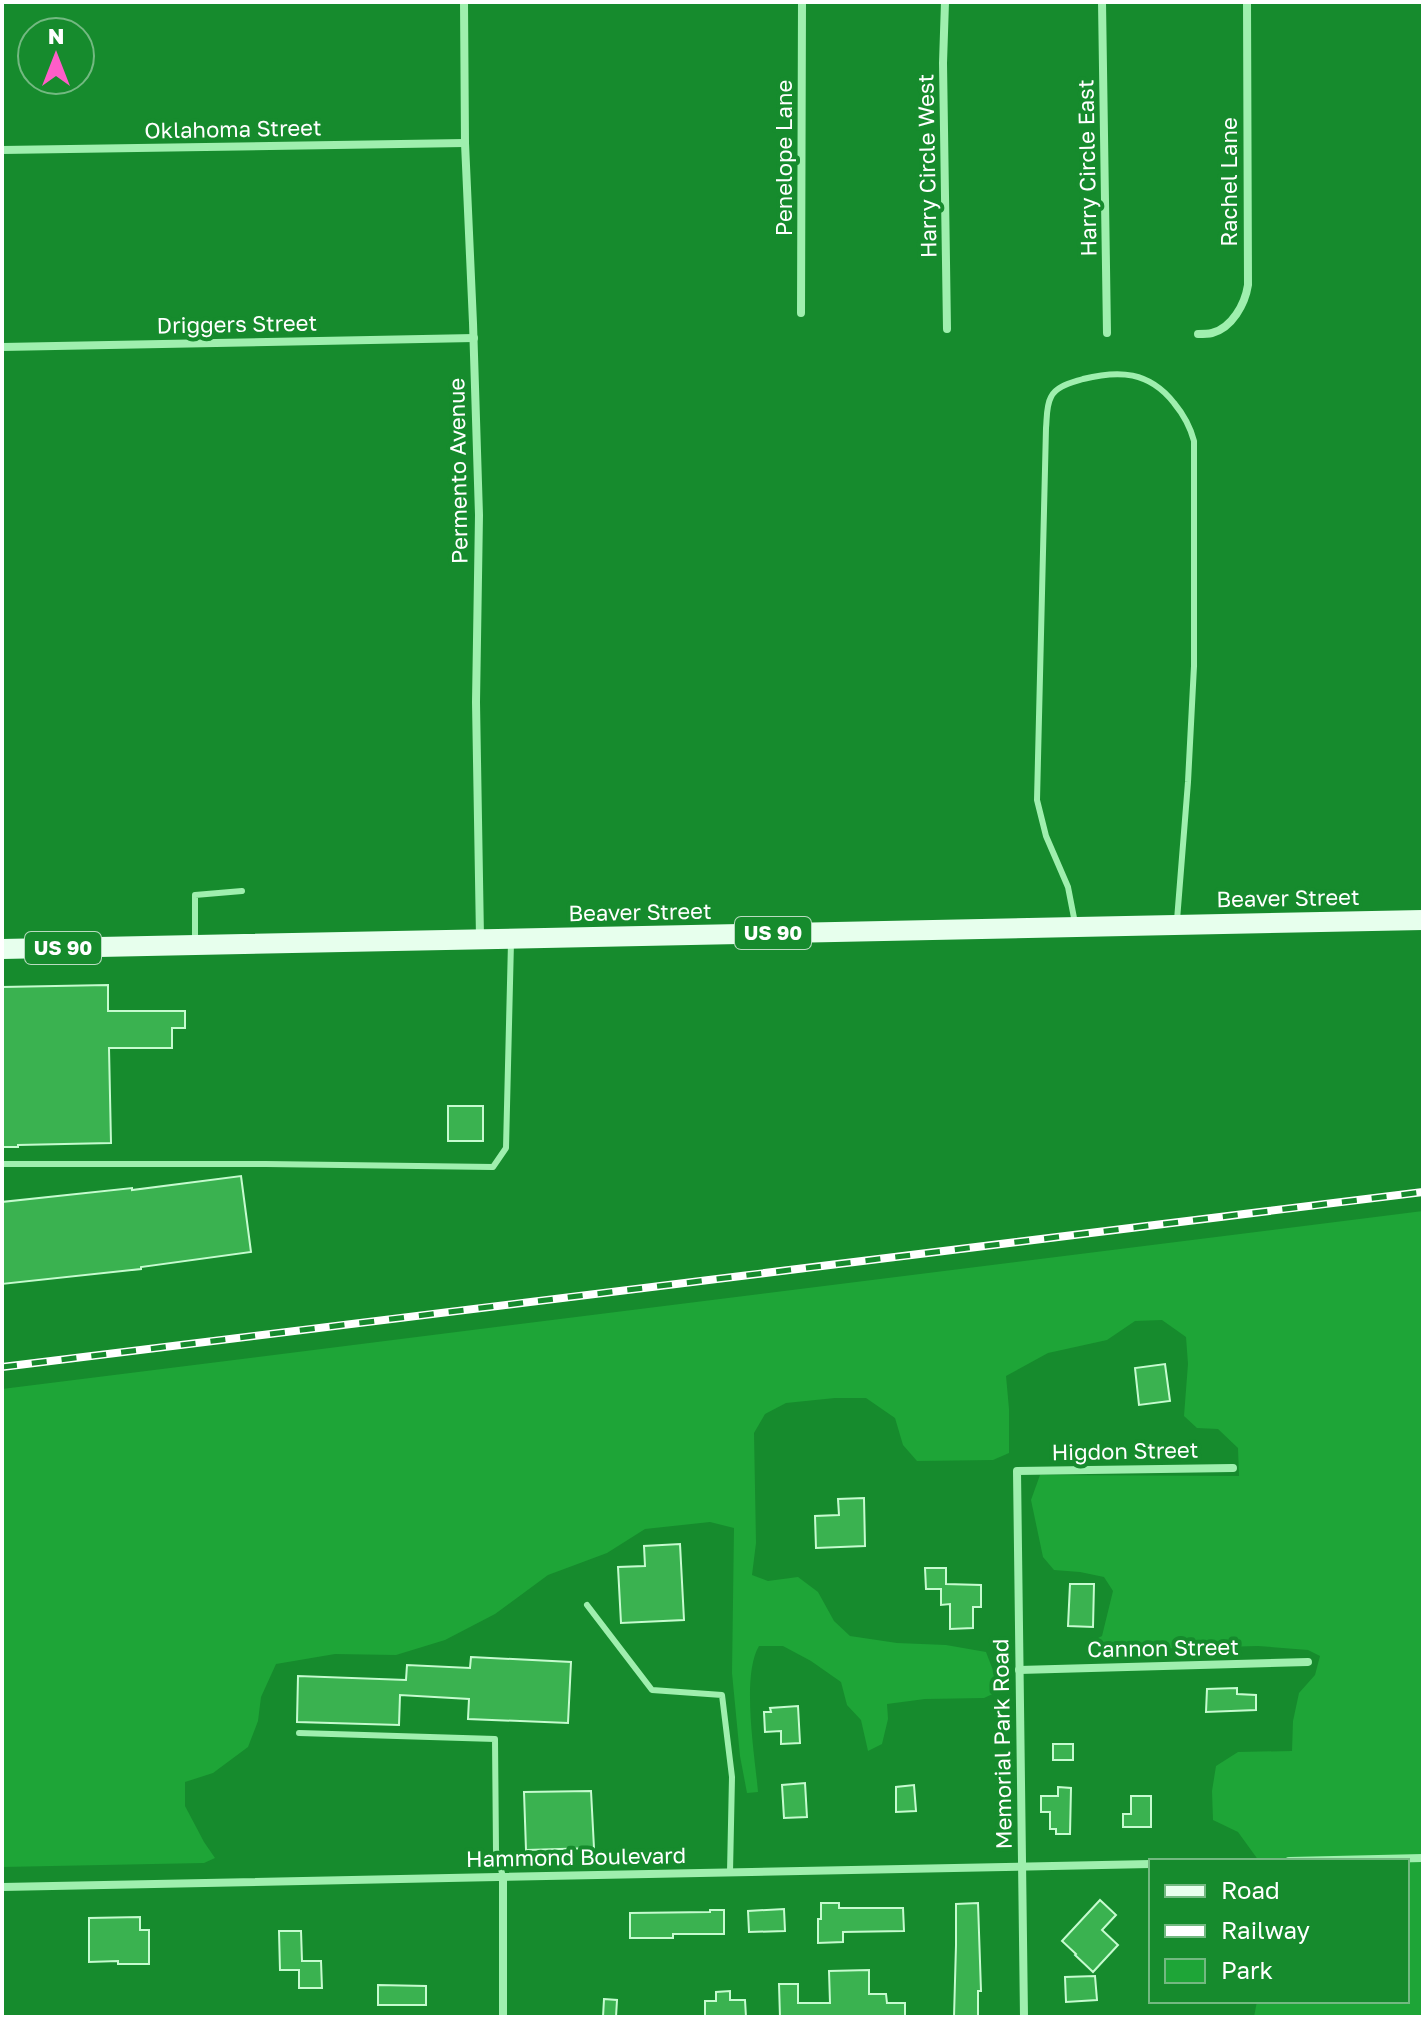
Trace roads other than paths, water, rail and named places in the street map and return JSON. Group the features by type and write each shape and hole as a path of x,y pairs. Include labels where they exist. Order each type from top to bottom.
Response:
{"main road":[{"name":"Beaver Street","path":"2,949 1423,920"}],"street":[{"name":"Permento Avenue","path":"464,2 465,143 479,515 476,713 480,939"},
{"name":"Penelope Lane","path":"801,313 802,2"},
{"name":"Harry Circle West","path":"945,2 947,329"},
{"name":"Harry Circle East","path":"1102,2 1107,333"},
{"name":"Rachel Lane","path":"1198,334 1213,333 1226,326 1239,312 1246,296 1247,2"},
{"name":"Oklahoma Street","path":"2,150 465,143"},
{"name":"Driggers Street","path":"2,347 474,338"},
{"name":"Higdon Street","path":"1017,1471 1233,1468"},
{"name":"Memorial Park Road","path":"1017,1471 1024,2017"},
{"name":"Cannon Street","path":"1019,1670 1308,1662"},
{"path":"1378,1859 1423,1858"},
{"name":"Hammond Boulevard","path":"2,1887 1149,1864"},
{"path":"503,1877 503,2017"}],"lane":[{"path":"1075,927 1068,887 1046,836 1037,800 1046,428 1051,395 1064,385 1104,374 1131,374 1158,387 1184,415 1194,441 1194,666 1177,925"},
{"path":"195,945 195,895 242,891"},
{"path":"2,1164 493,1167 506,1148 511,939"},
{"path":"587,1605 652,1690 722,1695 732,1777 730,1872"},
{"path":"299,1733 495,1739 496,1850 503,1877"}],"railway":[{"path":"2,1367 1423,1192"}]}
